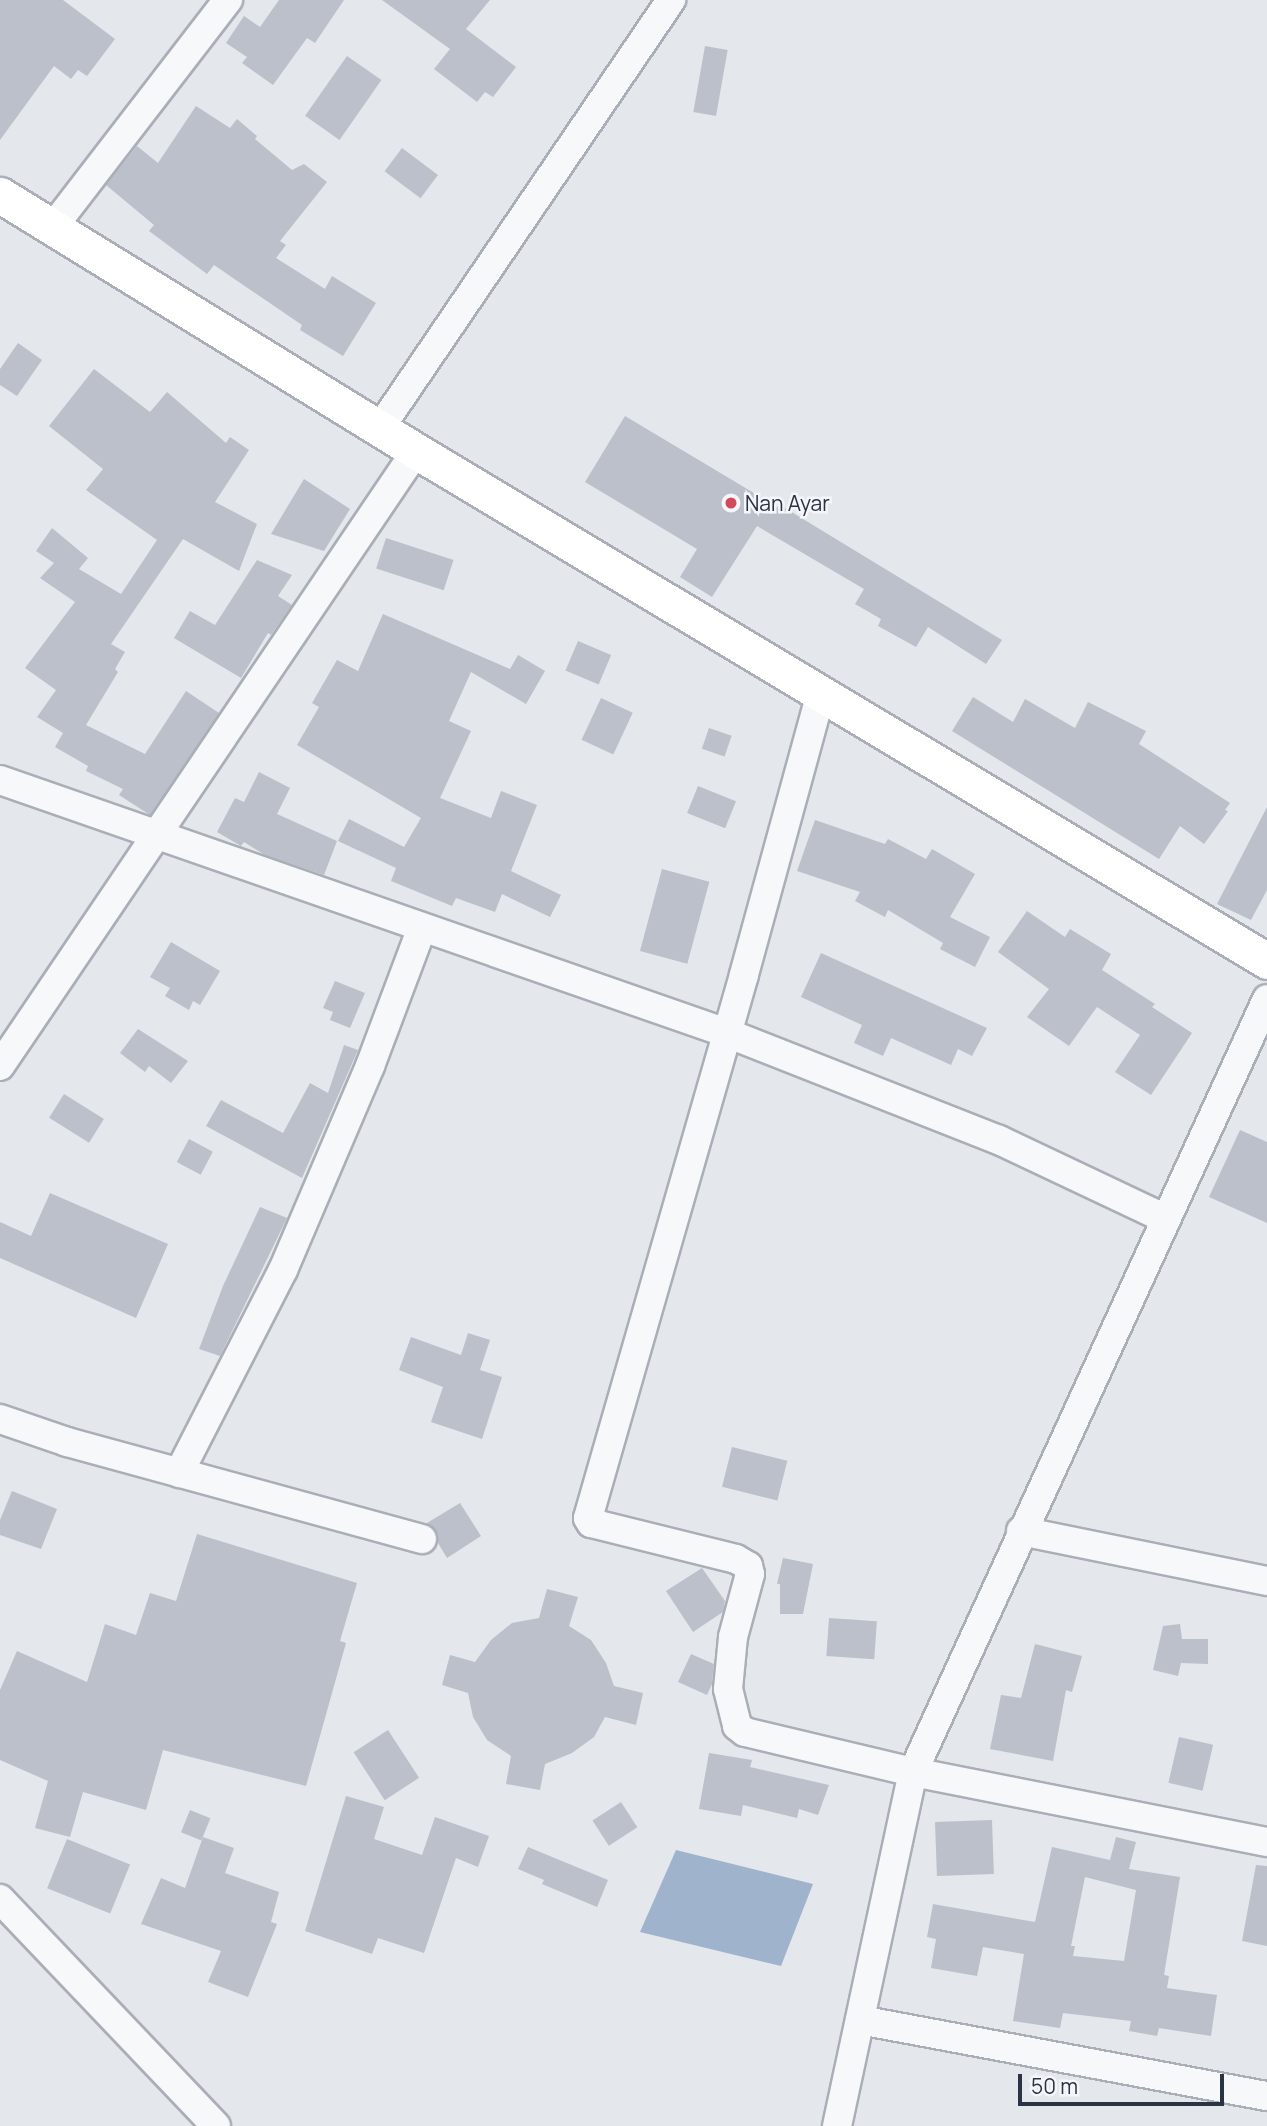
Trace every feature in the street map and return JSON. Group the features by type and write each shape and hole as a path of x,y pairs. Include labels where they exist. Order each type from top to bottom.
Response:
{"main road":[{"path":"0,195 416,451 1267,961"}],"street":[{"path":"53,227 228,0"},
{"path":"380,428 671,0"},
{"path":"0,1066 416,451"},
{"path":"821,693 588,1518 591,1523 736,1559 748,1566 751,1574 733,1637 728,1689 737,1726 745,1732 913,1772 1267,1842"},
{"path":"0,780 727,1033 999,1140 1166,1219"},
{"path":"179,1473 283,1270 370,1066 422,928"},
{"path":"837,2126 913,1772 1021,1531 1267,999"},
{"path":"0,1419 66,1442 422,1539"},
{"path":"1021,1531 1267,1581"},
{"path":"0,1899 216,2126"},
{"path":"860,2020 1267,2096"}],"water":[{"path":"676,1850 813,1884 781,1966 640,1932"}],"building":[{"path":"0,0 63,0 115,39 87,76 78,70 71,79 54,66 0,140"},
{"path":"279,0 344,0 315,43 307,38 273,85 242,63 247,57 226,43 244,16 260,27"},
{"path":"382,0 490,0 466,29 516,67 493,97 485,92 477,102 434,69 450,49"},
{"path":"705,46 728,50 716,116 693,112"},
{"path":"347,56 381,80 340,140 305,116"},
{"path":"196,106 230,128 237,119 257,136 255,139 292,170 304,164 327,182 280,241 286,245 276,258 325,289 332,276 376,303 343,356 300,330 302,325 214,265 207,274 149,231 154,225 106,185 137,146 158,163"},
{"path":"402,148 438,175 420,198 385,171"},
{"path":"18,343 42,360 17,396 0,385 0,369"},
{"path":"94,369 150,412 167,392 226,443 230,437 249,450 215,502 257,524 239,571 183,539 111,644 125,652 115,669 118,672 86,725 145,754 186,691 219,713 150,815 119,795 123,789 86,771 88,766 55,747 63,733 37,717 56,690 25,668 75,602 40,578 54,563 36,551 52,528 88,558 79,569 121,594 157,540 86,490 103,469 49,426"},
{"path":"625,416 779,508 780,505 1002,640 986,664 928,627 916,647 878,626 881,619 855,604 864,589 757,526 712,597 680,577 697,549 585,482"},
{"path":"304,479 350,509 324,551 271,534"},
{"path":"386,538 454,560 444,590 376,568"},
{"path":"257,560 292,575 278,596 292,605 271,635 268,633 241,678 174,638 190,611 215,625"},
{"path":"383,614 510,669 518,655 545,671 526,704 471,672 449,721 471,731 440,798 491,818 501,791 537,805 511,871 561,895 550,917 502,894 495,912 456,898 452,906 391,881 396,868 338,841 349,819 404,847 421,818 297,745 319,707 312,703 337,660 358,671"},
{"path":"578,641 611,655 599,685 565,670"},
{"path":"973,697 1013,722 1025,699 1075,728 1088,702 1146,731 1139,744 1230,803 1225,810 1228,811 1204,844 1180,826 1159,859 952,731"},
{"path":"601,698 633,713 613,754 582,740"},
{"path":"709,728 732,736 725,757 702,749"},
{"path":"259,772 290,788 277,814 337,841 324,875 265,855 244,842 241,846 217,832 235,798 244,802"},
{"path":"698,786 736,801 725,828 687,813"},
{"path":"1267,807 1267,890 1251,920 1217,904"},
{"path":"815,820 885,844 888,839 926,859 932,849 975,874 950,917 990,937 975,967 940,949 943,943 888,910 885,917 855,901 860,892 797,871"},
{"path":"662,869 709,882 687,964 640,951"},
{"path":"1027,911 1065,937 1070,929 1111,954 1102,970 1155,1004 1152,1007 1192,1033 1151,1095 1115,1072 1140,1035 1097,1007 1069,1046 1027,1017 1049,989 998,952"},
{"path":"171,942 220,971 200,1005 193,1001 189,1010 165,996 170,988 150,977"},
{"path":"821,953 987,1028 972,1056 958,1049 951,1065 891,1038 883,1056 854,1043 862,1025 801,997"},
{"path":"335,981 365,993 350,1028 330,1020 333,1012 323,1008"},
{"path":"138,1029 188,1061 171,1083 149,1066 145,1072 120,1053"},
{"path":"344,1045 358,1050 302,1178 206,1126 221,1100 283,1133 310,1083 328,1093"},
{"path":"64,1094 104,1119 89,1143 49,1118"},
{"path":"1240,1130 1267,1142 1267,1223 1209,1197"},
{"path":"189,1139 213,1152 201,1175 177,1162"},
{"path":"50,1193 168,1244 136,1318 0,1258 0,1222 31,1236"},
{"path":"260,1207 287,1218 220,1356 199,1349 223,1286"},
{"path":"468,1333 490,1340 480,1370 502,1377 482,1439 431,1422 443,1387 399,1370 411,1337 461,1355"},
{"path":"732,1447 787,1461 777,1501 722,1487"},
{"path":"12,1491 57,1509 41,1549 0,1535 0,1520"},
{"path":"460,1503 481,1536 447,1558 438,1543 438,1534 427,1523"},
{"path":"197,1534 357,1583 340,1641 346,1643 306,1786 163,1750 146,1810 83,1792 70,1837 35,1828 48,1781 0,1760 0,1690 17,1651 87,1682 105,1624 136,1635 150,1593 176,1601"},
{"path":"783,1558 813,1564 803,1614 780,1614 780,1584 777,1584"},
{"path":"702,1568 725,1601 723,1612 693,1632 666,1591"},
{"path":"547,1589 578,1597 569,1626 591,1640 606,1663 614,1686 643,1693 636,1725 605,1717 594,1737 572,1753 545,1764 540,1790 506,1784 511,1756 487,1740 473,1717 468,1693 442,1685 450,1655 475,1662 491,1640 512,1623 539,1618"},
{"path":"829,1618 877,1621 874,1659 826,1656"},
{"path":"1180,1624 1182,1639 1208,1639 1208,1664 1181,1663 1178,1676 1153,1670 1163,1626"},
{"path":"1035,1644 1082,1656 1072,1692 1066,1690 1053,1761 990,1749 1001,1695 1021,1698"},
{"path":"691,1654 714,1664 712,1684 707,1695 678,1682"},
{"path":"388,1730 419,1778 385,1800 354,1752"},
{"path":"1179,1737 1213,1745 1203,1791 1168,1783"},
{"path":"709,1753 752,1760 750,1767 829,1785 818,1815 799,1809 797,1818 743,1805 741,1816 699,1809"},
{"path":"346,1796 384,1807 374,1839 422,1855 435,1817 489,1836 478,1867 456,1858 424,1953 378,1938 372,1954 305,1931"},
{"path":"621,1802 637,1827 609,1846 592,1821"},
{"path":"190,1810 210,1818 201,1840 181,1832"},
{"path":"992,1820 994,1874 937,1876 935,1822"},
{"path":"203,1837 234,1848 225,1873 279,1892 271,1922 277,1924 248,1997 208,1982 221,1951 141,1924 161,1878 185,1888"},
{"path":"1116,1837 1136,1842 1129,1869 1180,1877 1164,1975 1169,1976 1167,1988 1217,1995 1211,2036 1159,2028 1157,2036 1129,2031 1131,2021 1063,2013 1060,2028 1013,2021 1024,1954 983,1947 977,1976 931,1968 936,1939 927,1937 933,1904 1035,1922 1052,1847 1110,1860","holes":["1085,1877 1136,1890 1124,1961 1073,1956 1075,1946 1071,1946"]},
{"path":"67,1839 130,1864 110,1914 47,1888"},
{"path":"528,1847 608,1880 597,1907 542,1884 544,1880 518,1869"},
{"path":"1256,1865 1267,1866 1267,1946 1242,1941"}],"place":[{"name":"Nan Ayar","path":"731,503"}]}
